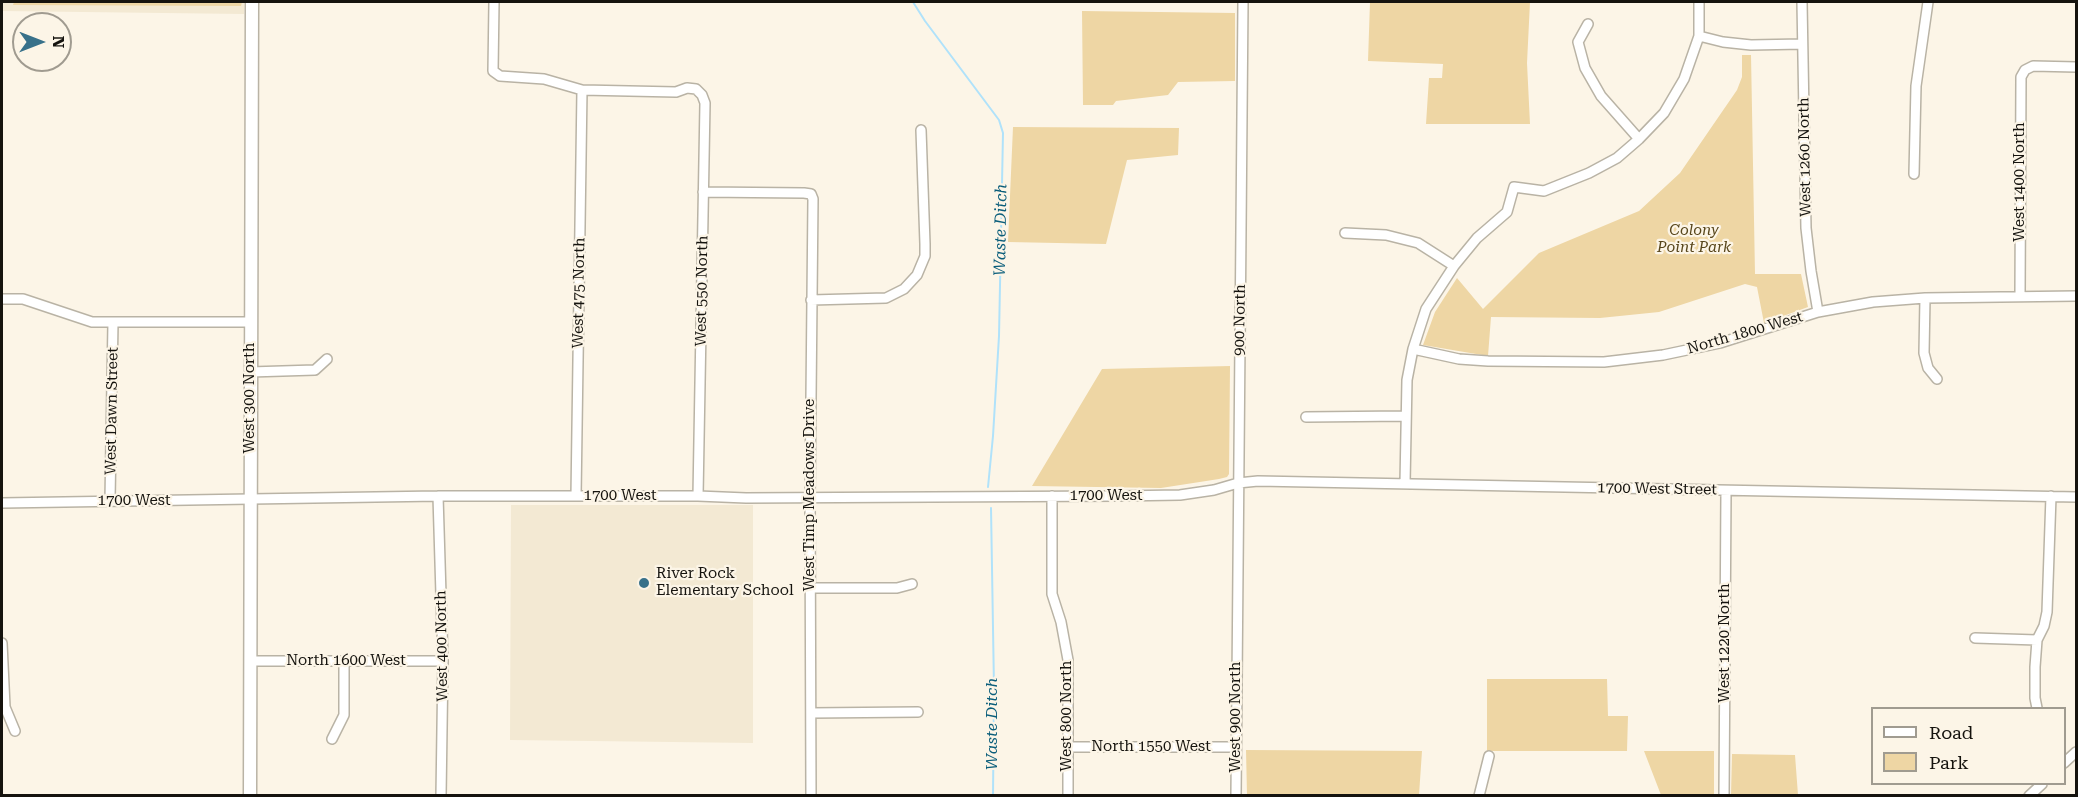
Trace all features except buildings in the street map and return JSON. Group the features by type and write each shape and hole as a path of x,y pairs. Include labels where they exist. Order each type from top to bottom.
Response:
{"street":[{"name":"West 300 North","path":"250,795 252,2"},
{"path":"494,2 493,71 500,76 544,79 582,90"},
{"name":"900 North","path":"1236,638 1243,2"},
{"path":"1405,483 1407,380 1413,349 1426,309 1454,266 1477,238 1507,212 1514,187 1544,191 1589,173 1617,158 1664,113 1684,79 1699,36 1699,2"},
{"name":"West 1260 North","path":"1802,2 1806,228 1818,312"},
{"path":"1914,174 1916,86 1928,2"},
{"path":"1588,24 1578,42 1585,68 1601,96 1639,139"},
{"path":"1699,36 1723,42 1751,45 1802,44"},
{"name":"West 1400 North","path":"2020,296 2021,77 2025,70 2033,66 2076,67"},
{"name":"West 550 North","path":"582,90 676,92 687,88 696,89 702,95 705,103 698,496"},
{"name":"West 475 North","path":"576,496 582,90"},
{"path":"811,300 877,300 895,294 912,282 922,266 925,250 921,130"},
{"name":"West Timp Meadows Drive","path":"703,192 811,194 813,199 810,498 811,795"},
{"path":"1345,233 1386,235 1418,243 1454,266"},
{"name":"North 1800 West","path":"1413,349 1459,359 1488,362 1604,363 1663,355 1720,343 1818,312 1873,302 1925,298 2076,296"},
{"path":"1925,298 1924,353 1928,368 1937,379"},
{"path":"2,299 23,299 92,322 250,322"},
{"name":"West Dawn Street","path":"111,500 113,322"},
{"path":"250,372 315,370 327,359"},
{"path":"1306,417 1406,416"},
{"name":"1700 West Street","path":"1238,483 1258,481 1405,483 2076,496"},
{"name":"1700 West","path":"2,503 438,496 810,498 1180,495 1214,490 1238,483"},
{"name":"West 1220 North","path":"1724,795 1726,490"},
{"name":"West 800 North","path":"1052,495 1052,594 1061,622 1068,660 1068,795"},
{"name":"West 400 North","path":"438,496 443,661 441,795"},
{"path":"2037,707 2035,668 2037,640 2044,626 2047,612 2051,496"},
{"path":"810,588 897,588 912,584"},
{"name":"West 900 North","path":"1236,638 1236,795"},
{"path":"1975,638 2037,640"},
{"path":"2,643 5,707 15,731"},
{"name":"North 1600 West","path":"250,661 443,661"},
{"path":"332,739 344,715 344,661"},
{"path":"811,713 918,712"},
{"name":"North 1550 West","path":"1068,747 1235,747"},
{"path":"1479,795 1489,756"}],"shaded area":[{"path":"2,2 244,2 244,14 2,11"},
{"path":"511,505 753,505 753,743 510,740"}],"green space":[{"path":"14,2 242,2 241,6 13,5"},
{"path":"1370,2 1530,2 1527,63 1530,124 1426,124 1429,78 1442,78 1443,64 1368,61"},
{"path":"1082,11 1235,13 1235,81 1178,82 1168,95 1116,101 1113,105 1083,105"},
{"name":"Colony Point Park","path":"1742,55 1751,55 1755,274 1801,274 1808,307 1764,323 1757,287 1745,284 1659,312 1600,318 1491,317 1488,356 1423,345 1435,312 1457,278 1483,309 1539,253 1639,211 1680,173 1737,90 1742,77"},
{"path":"1013,127 1179,128 1178,155 1127,160 1106,244 1008,242"},
{"path":"1230,366 1229,474 1227,477 1161,488 1032,486 1102,369"},
{"path":"1487,679 1607,679 1608,716 1628,716 1627,751 1487,751"},
{"path":"1246,750 1422,751 1419,795 1247,795"},
{"path":"1644,751 1714,751 1714,795 1661,795"},
{"path":"1732,754 1795,755 1798,795 1731,795"}],"waterway":[{"name":"Waste Ditch","path":"913,2 999,120 1003,133 999,336 988,487"},
{"name":"Waste Ditch","path":"991,508 993,796"}],"place":[{"name":"River Rock Elementary School","path":"644,583"}]}
